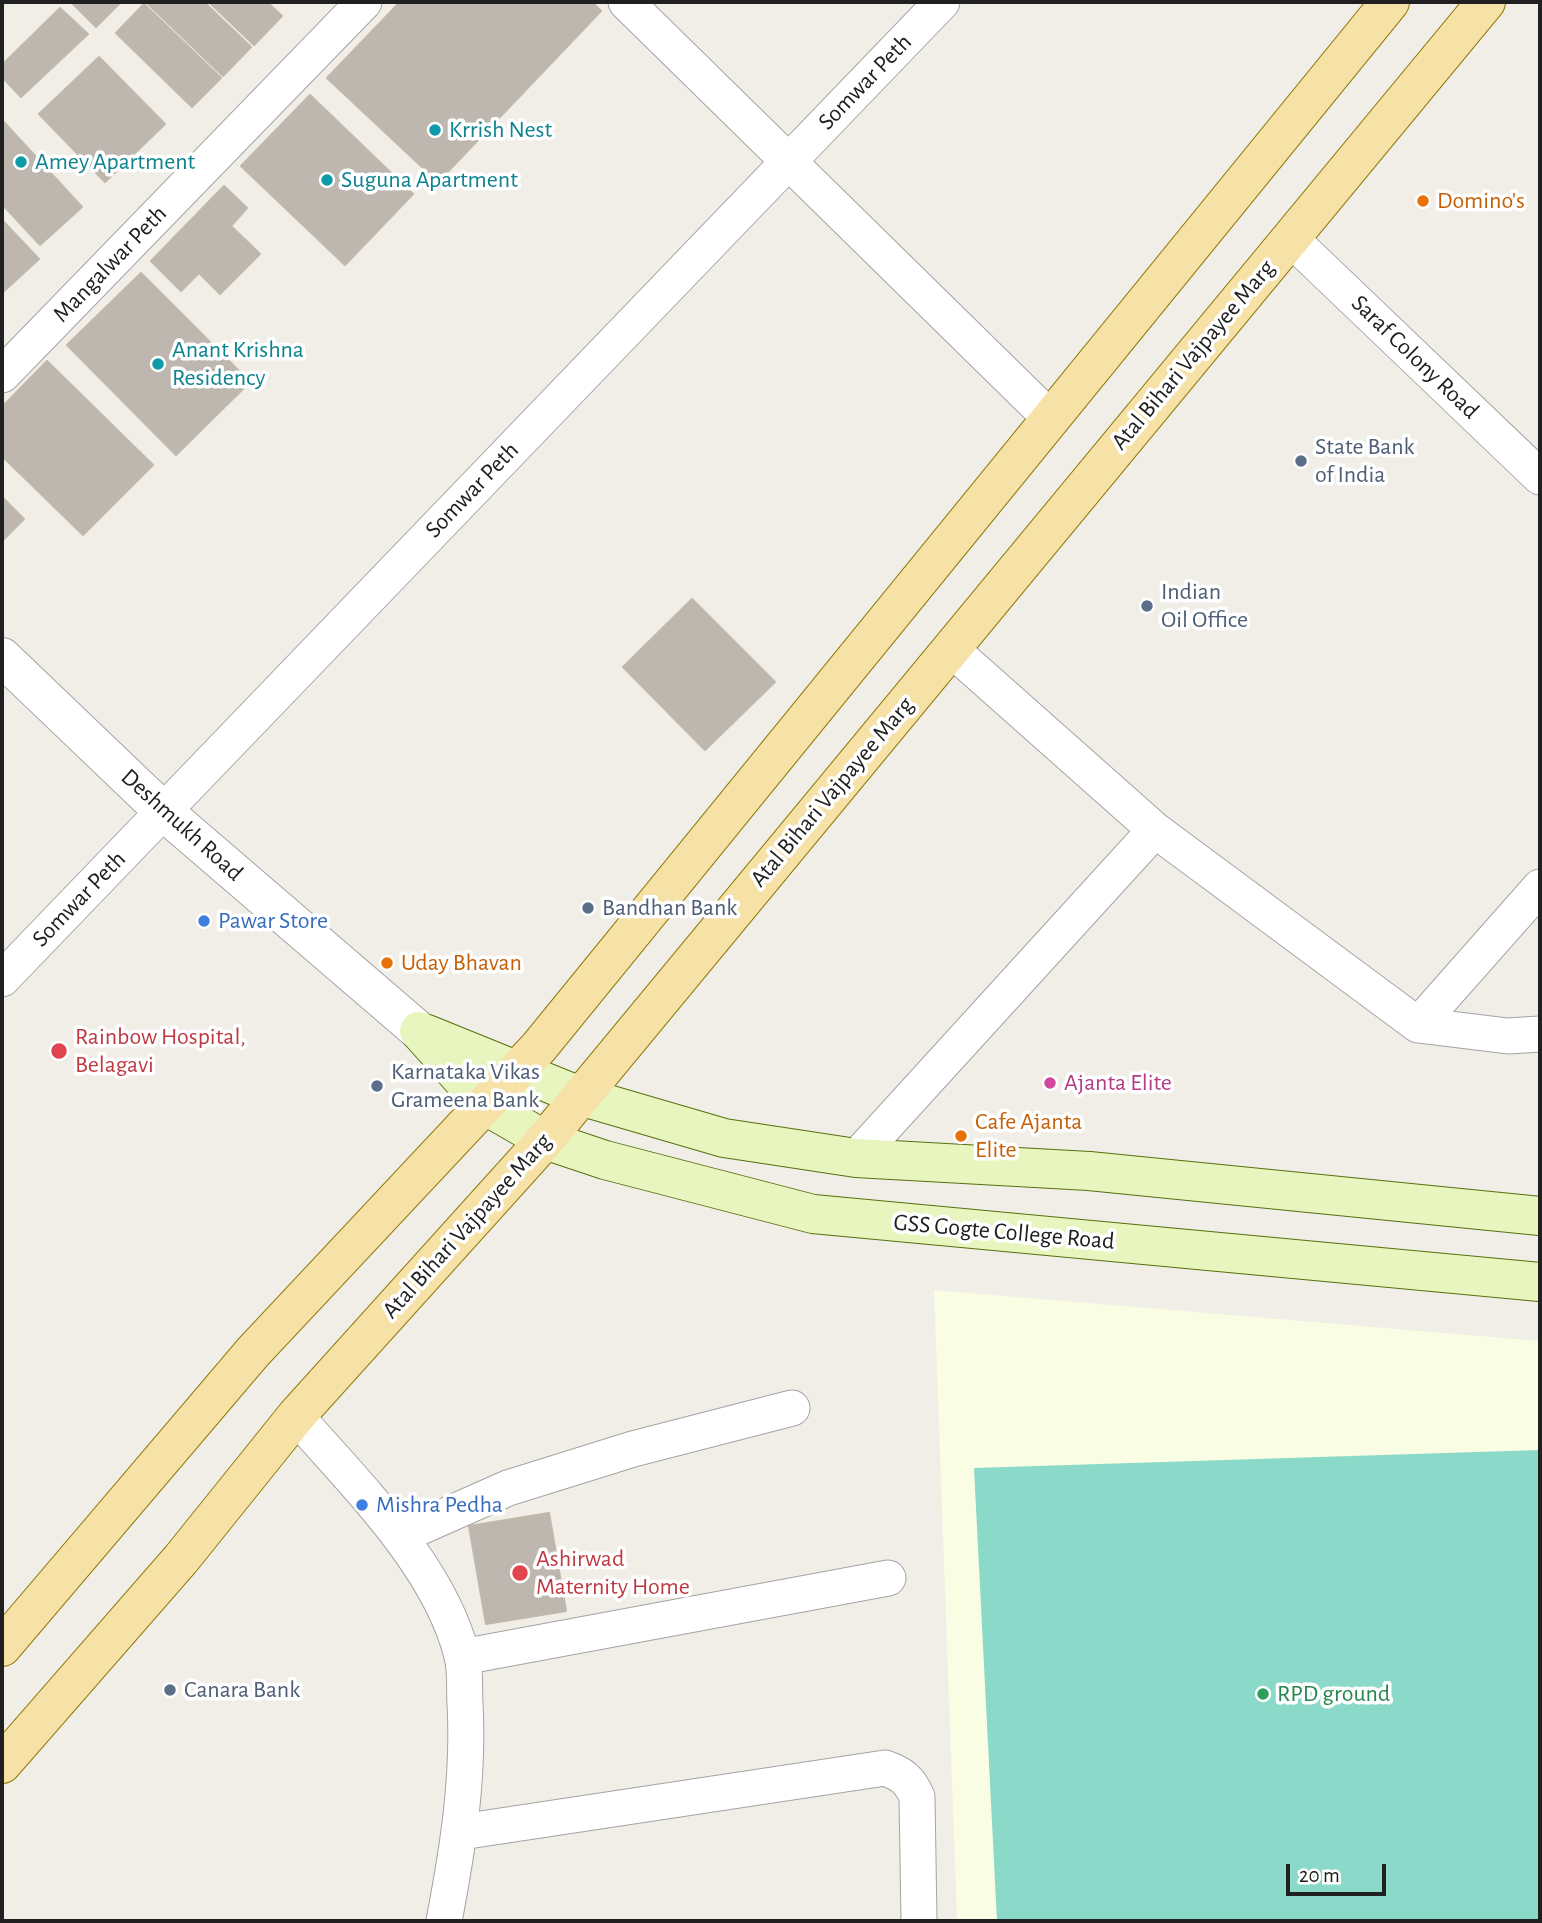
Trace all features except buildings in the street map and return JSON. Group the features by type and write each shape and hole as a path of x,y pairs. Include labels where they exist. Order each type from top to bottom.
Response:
{"main road":[{"path":"2,1647 253,1352 518,1071 741,802 1390,2"},
{"name":"Atal Bihari Vajpayee Marg","path":"2,1764 181,1559 296,1416 545,1140 1486,2"},
{"path":"419,1031 580,1096 724,1138 856,1158 1089,1171 1540,1216"},
{"name":"Deshmukh Road","path":"419,1031 486,1106"},
{"name":"GSS Gogte College Road","path":"486,1106 545,1140 605,1160 813,1214 1540,1282"}],"street":[{"name":"Mangalwar Peth","path":"2,375 364,2"},
{"path":"626,2 1050,418"},
{"name":"Somwar Peth","path":"2,979 942,2"},
{"name":"Saraf Colony Road","path":"1290,238 1540,477"},
{"path":"951,649 1155,830 1418,1025 1508,1036 1540,1034"},
{"name":"Deshmukh Road","path":"2,657 163,811 419,1031"},
{"path":"856,1158 1155,830"},
{"path":"1418,1025 1540,887"},
{"path":"400,1535 508,1488 633,1449 792,1408"},
{"path":"296,1416 400,1535 445,1610 462,1657 468,1750 461,1832 444,1921"},
{"path":"462,1657 888,1578"},
{"path":"461,1832 885,1768 902,1774 911,1783 917,1797 919,1921"}],"shaded area":[{"name":"RPD ground","path":"934,1290 1540,1341 1540,1921 957,1921"},
{"name":"RPD ground","path":"1540,1450 1540,1921 997,1921 974,1468"}],"place":[{"name":"Krrish Nest","path":"435,130"},
{"name":"Amey Apartment","path":"21,162"},
{"name":"Suguna Apartment","path":"327,180"},
{"name":"Domino's","path":"1423,201"},
{"name":"Anant Krishna Residency","path":"158,364"},
{"name":"State Bank of India","path":"1301,461"},
{"name":"Indian Oil Office","path":"1147,606"},
{"name":"Bandhan Bank","path":"588,908"},
{"name":"Pawar Store","path":"204,921"},
{"name":"Uday Bhavan","path":"387,963"},
{"name":"Rainbow Hospital, Belagavi","path":"59,1051"},
{"name":"Ajanta Elite","path":"1050,1083"},
{"name":"Karnataka Vikas Grameena Bank","path":"377,1086"},
{"name":"Cafe Ajanta Elite","path":"961,1136"},
{"name":"Mishra Pedha","path":"362,1505"},
{"name":"Ashirwad Maternity Home","path":"520,1573"},
{"name":"Canara Bank","path":"170,1690"},
{"name":"RPD ground","path":"1263,1694"}]}
